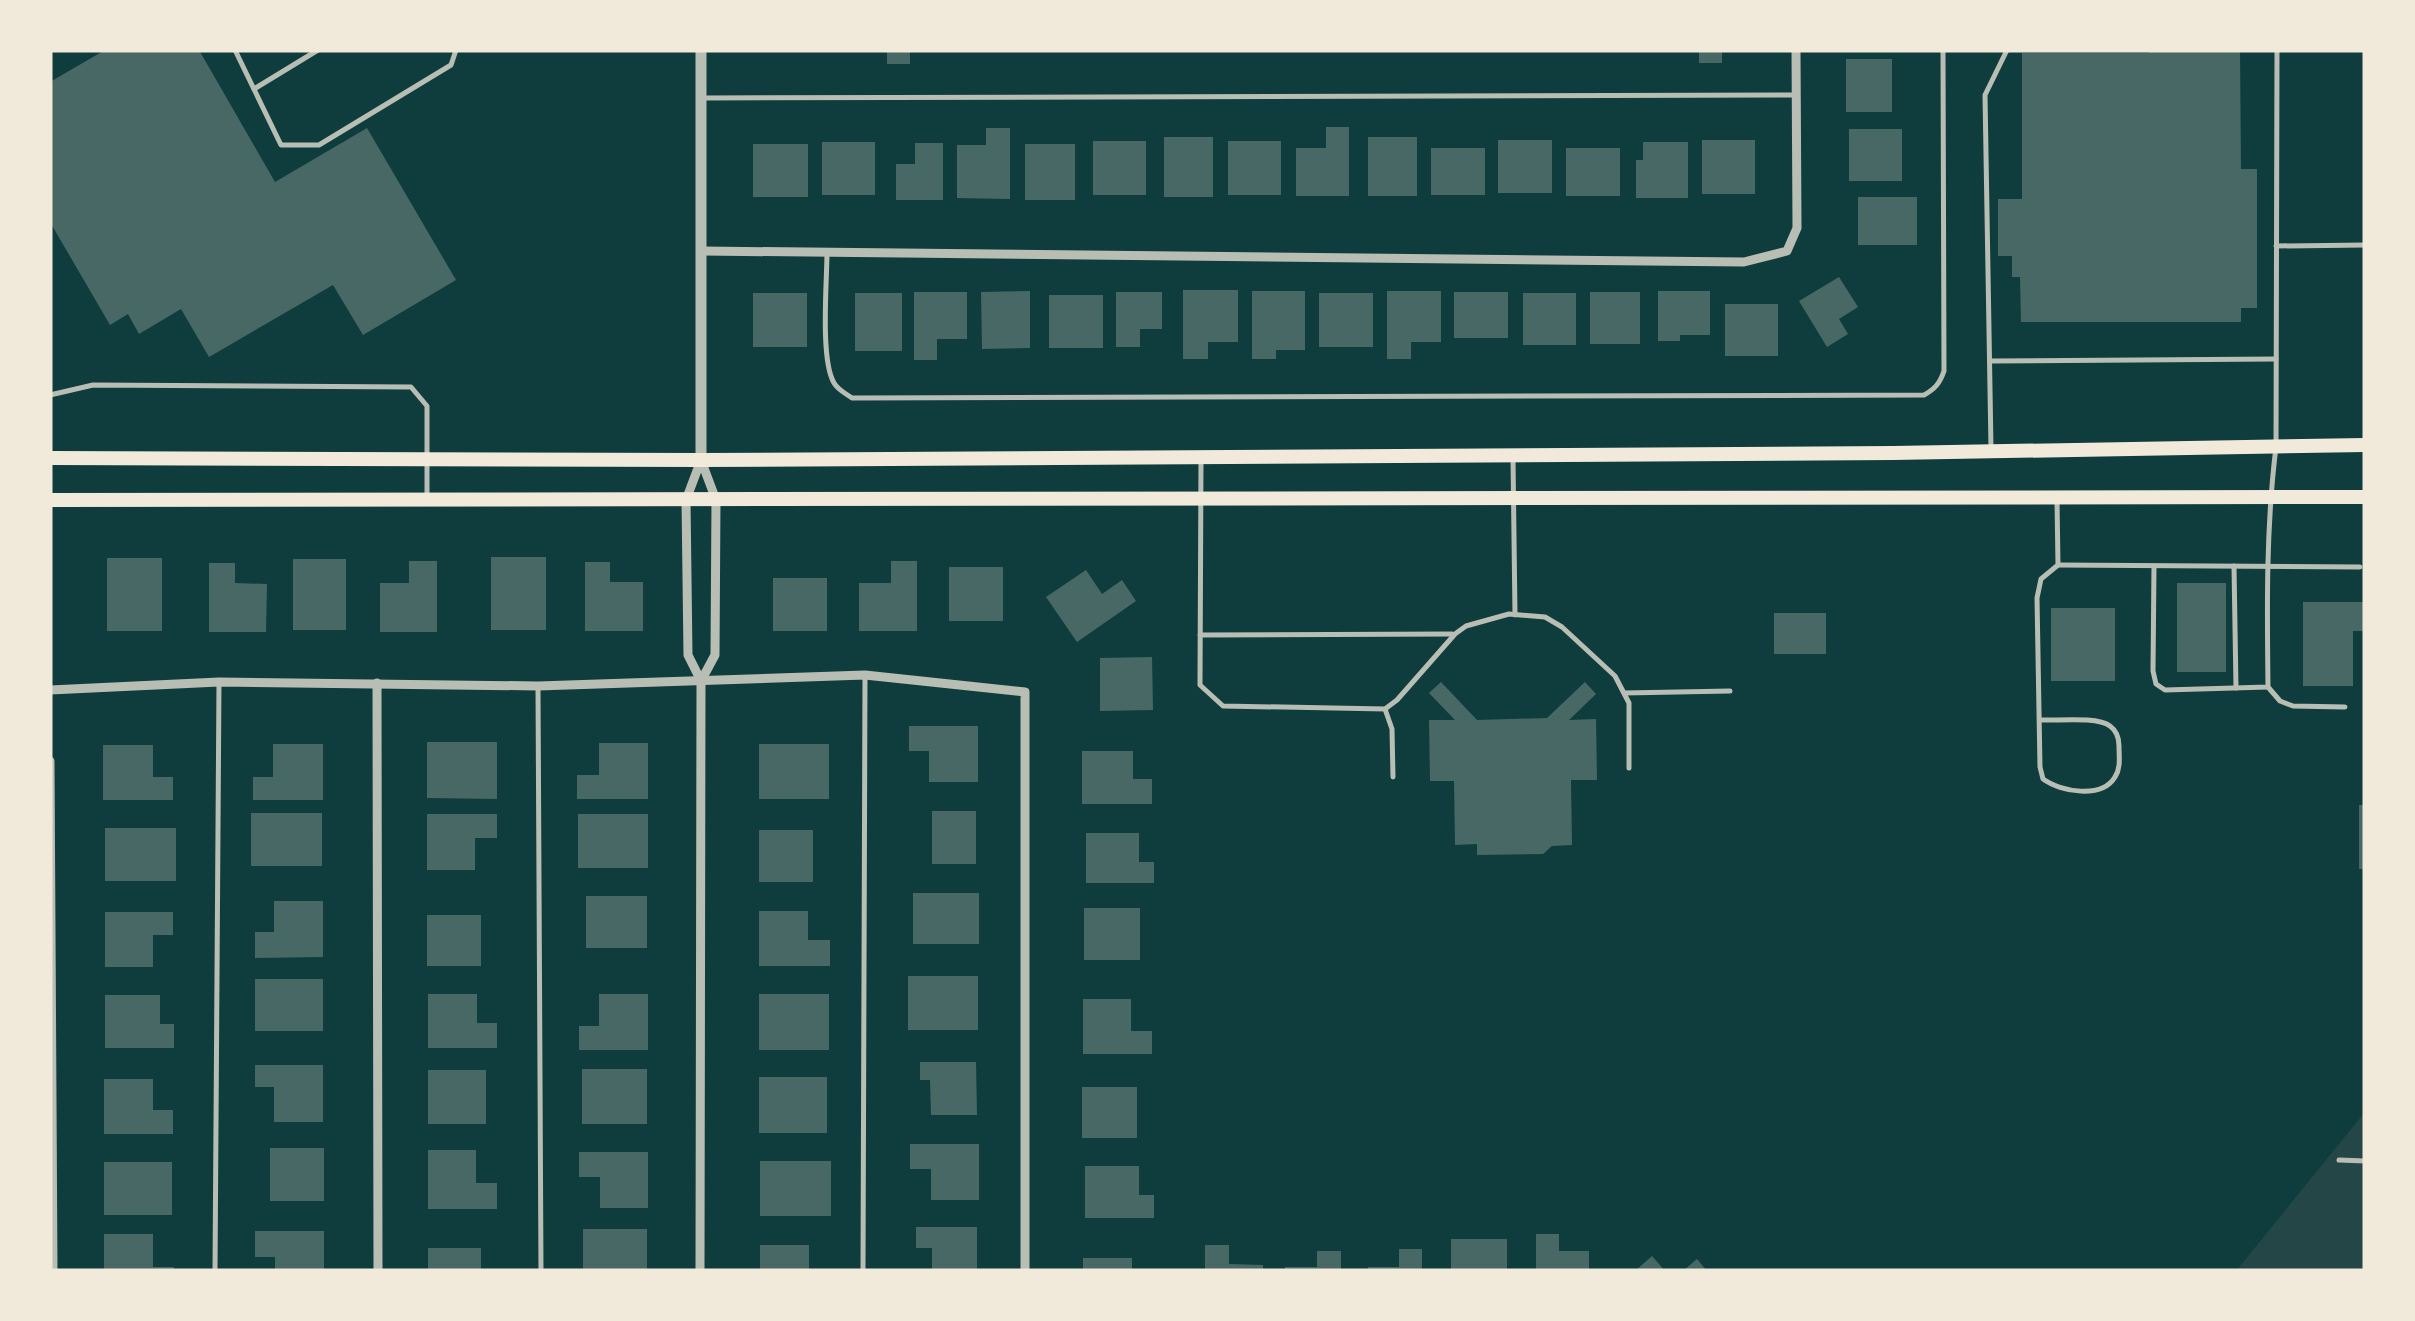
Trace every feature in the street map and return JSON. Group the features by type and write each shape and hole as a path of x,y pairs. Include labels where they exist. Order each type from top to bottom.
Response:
{"main road":[{"path":"50,458 701,460 1991,452 2365,445"},
{"path":"50,500 2365,497"}],"street":[{"path":"700,1271 701,681 688,655 686,500 701,460 701,50"},
{"path":"703,251 1744,262 1786,251 1797,228 1796,50"},
{"path":"701,460 716,500 715,655 701,681"},
{"path":"50,690 218,682 538,686 865,675 1025,692 1025,1271"},
{"path":"376,683 378,1271"},
{"path":"50,760 53,1271"}],"lane":[{"path":"234,50 282,146 319,146 451,64 456,50"},
{"path":"254,89 318,50"},
{"path":"827,252 830,376 836,388 852,398 1924,395 1941,382 1944,371 1943,50"},
{"path":"1991,452 1986,96 2007,50"},
{"path":"2277,50 2276,447 2267,566 2268,688 2293,706 2345,707"},
{"path":"702,98 1796,95"},
{"path":"2276,246 2365,246"},
{"path":"1990,361 2276,359"},
{"path":"50,395 93,385 412,387 427,406 426,500"},
{"path":"1513,455 1514,615"},
{"path":"1201,457 1200,685 1223,706 1385,709 1398,700 1466,626 1514,615 1545,616 1615,676 1629,703 1629,768"},
{"path":"2058,497 2058,565"},
{"path":"2039,720 2099,721 2110,726 2119,736 2120,766 2114,780 2101,789 2068,791 2043,780 2040,767 2039,720 2037,598 2042,579 2058,565 2360,567"},
{"path":"2154,566 2156,684 2165,690 2268,688"},
{"path":"2234,566 2236,688"},
{"path":"1200,635 1455,634"},
{"path":"862,1271 865,675"},
{"path":"214,1271 218,682"},
{"path":"538,686 541,1271"},
{"path":"1624,693 1730,691"},
{"path":"1385,709 1392,729 1393,777"},
{"path":"2339,1160 2365,1161"}],"shaded area":[{"path":"2365,1112 2365,1271 2236,1271"}],"building":[{"path":"105,50 199,50 275,182 367,128 456,280 363,335 333,285 209,357 181,309 139,334 128,314 110,325 50,222 50,82"},
{"path":"887,50 910,50 910,64 887,64"},
{"path":"1699,50 1722,50 1722,63 1699,63"},
{"path":"2240,52 2241,169 2257,169 2257,308 2241,308 2241,322 2021,322 2020,277 2012,277 2012,256 1998,256 1998,199 2022,199 2022,53"},
{"path":"1846,59 1892,59 1892,112 1846,112"},
{"path":"1326,127 1349,127 1349,196 1296,196 1296,148 1326,148"},
{"path":"986,128 1010,128 1010,199 957,198 957,145 986,145"},
{"path":"1849,129 1902,129 1902,181 1849,181"},
{"path":"1164,137 1213,137 1213,197 1164,197"},
{"path":"1368,137 1417,137 1417,196 1368,196"},
{"path":"1498,140 1552,140 1552,193 1498,193"},
{"path":"1702,140 1755,140 1755,194 1702,194"},
{"path":"1093,141 1146,141 1146,195 1093,195"},
{"path":"1228,141 1281,141 1281,195 1228,195"},
{"path":"822,142 875,142 875,195 822,195"},
{"path":"1643,142 1688,142 1688,198 1636,198 1636,160 1643,160"},
{"path":"915,143 943,143 943,200 896,200 896,164 915,164"},
{"path":"753,144 808,144 808,197 753,197"},
{"path":"1025,144 1075,144 1075,200 1025,200"},
{"path":"1431,148 1485,148 1485,195 1431,195"},
{"path":"1566,148 1620,148 1620,196 1566,196"},
{"path":"1858,197 1917,197 1917,245 1858,245"},
{"path":"1839,277 1858,307 1839,319 1848,334 1827,347 1799,301"},
{"path":"1183,290 1238,290 1238,342 1208,342 1208,359 1183,359"},
{"path":"1030,291 1030,348 982,349 981,292"},
{"path":"1252,291 1305,291 1305,350 1276,350 1276,359 1252,359"},
{"path":"1387,291 1441,291 1441,342 1411,342 1411,359 1387,359"},
{"path":"1658,291 1710,291 1710,335 1680,335 1680,341 1658,341"},
{"path":"914,292 967,292 967,339 937,339 937,360 914,360"},
{"path":"1116,292 1162,292 1162,329 1140,329 1140,347 1116,347"},
{"path":"1454,292 1508,292 1508,338 1454,338"},
{"path":"1590,292 1640,292 1640,344 1590,344"},
{"path":"753,293 807,293 807,347 753,347"},
{"path":"855,293 902,293 902,351 855,351"},
{"path":"1319,293 1373,293 1373,347 1319,347"},
{"path":"1523,293 1576,293 1576,345 1523,345"},
{"path":"1049,295 1103,295 1103,348 1049,348"},
{"path":"1725,304 1778,304 1778,356 1725,356"},
{"path":"491,557 546,557 546,630 491,630"},
{"path":"107,558 162,558 162,631 107,631"},
{"path":"293,559 346,559 346,630 293,630"},
{"path":"409,561 437,561 437,632 380,632 380,583 409,583"},
{"path":"891,561 917,561 917,631 859,631 859,583 891,583"},
{"path":"585,562 610,562 610,582 643,582 643,631 585,631"},
{"path":"209,563 235,563 235,583 267,584 266,632 209,632"},
{"path":"949,567 1003,567 1003,621 949,621"},
{"path":"1086,570 1102,594 1122,580 1136,601 1077,642 1046,597"},
{"path":"773,578 827,578 827,631 773,631"},
{"path":"2177,583 2226,583 2226,672 2177,672"},
{"path":"2303,602 2365,602 2365,631 2353,631 2353,686 2303,686"},
{"path":"2051,608 2115,608 2115,681 2051,681"},
{"path":"1774,613 1826,613 1826,654 1774,654"},
{"path":"1152,657 1153,710 1100,711 1100,658"},
{"path":"1441,682 1477,720 1547,718 1585,682 1596,694 1569,720 1596,719 1597,780 1571,780 1572,845 1552,846 1543,854 1477,855 1477,844 1455,845 1454,781 1430,781 1429,720 1455,720 1429,693"},
{"path":"909,726 978,726 978,782 929,782 929,751 909,751"},
{"path":"427,742 497,742 497,799 427,798"},
{"path":"599,743 648,743 648,799 577,799 577,775 599,775"},
{"path":"273,744 323,744 323,800 253,800 253,777 273,777"},
{"path":"759,744 829,744 829,799 759,799"},
{"path":"103,745 153,745 153,777 173,777 173,800 103,800"},
{"path":"1082,751 1133,751 1133,779 1152,779 1152,804 1082,804"},
{"path":"2359,805 2365,805 2365,869 2359,869"},
{"path":"932,811 976,811 976,864 932,864"},
{"path":"251,813 322,813 322,866 251,866"},
{"path":"427,814 497,814 497,838 475,838 475,870 427,870"},
{"path":"578,814 648,814 648,868 578,868"},
{"path":"105,828 176,828 176,881 105,881"},
{"path":"759,830 813,830 813,882 759,882"},
{"path":"1086,833 1139,833 1139,862 1154,862 1154,883 1086,883"},
{"path":"913,893 979,893 979,944 913,944"},
{"path":"586,896 647,896 647,948 586,948"},
{"path":"274,901 323,901 323,957 255,958 255,932 274,932"},
{"path":"1084,908 1140,908 1140,960 1084,960"},
{"path":"759,911 808,911 808,940 830,940 830,966 759,966"},
{"path":"105,912 173,912 173,935 153,935 153,967 105,967"},
{"path":"427,915 481,915 481,966 427,966"},
{"path":"908,976 978,976 978,1030 908,1030"},
{"path":"255,979 323,979 323,1031 255,1031"},
{"path":"428,994 477,994 477,1023 497,1023 497,1048 428,1048"},
{"path":"599,994 648,994 648,1050 579,1050 579,1026 599,1026"},
{"path":"759,994 829,994 829,1050 759,1050"},
{"path":"105,995 160,995 160,1024 174,1024 174,1048 105,1048"},
{"path":"1083,999 1131,999 1131,1031 1152,1031 1152,1054 1083,1054"},
{"path":"920,1062 976,1062 977,1115 931,1115 930,1080 920,1080"},
{"path":"255,1065 323,1065 323,1122 274,1122 274,1087 255,1087"},
{"path":"582,1069 647,1069 647,1124 582,1124"},
{"path":"428,1070 486,1070 486,1124 428,1124"},
{"path":"759,1077 827,1077 827,1133 759,1133"},
{"path":"104,1079 153,1079 153,1110 173,1110 173,1134 104,1134"},
{"path":"1082,1087 1137,1087 1137,1138 1082,1138"},
{"path":"910,1144 979,1144 979,1200 931,1200 931,1169 910,1169"},
{"path":"270,1148 324,1148 324,1201 270,1201"},
{"path":"428,1150 476,1150 476,1183 497,1183 497,1209 428,1209"},
{"path":"579,1152 648,1152 648,1208 600,1208 600,1177 579,1177"},
{"path":"760,1161 831,1161 831,1216 760,1216"},
{"path":"104,1162 172,1162 172,1215 104,1215"},
{"path":"1085,1166 1139,1166 1139,1195 1154,1195 1154,1218 1085,1218"},
{"path":"916,1227 977,1227 977,1271 932,1271 932,1248 916,1248"},
{"path":"583,1229 647,1229 647,1271 583,1271"},
{"path":"255,1231 324,1231 324,1271 275,1271 275,1257 255,1257"},
{"path":"104,1234 153,1234 153,1267 174,1267 174,1271 104,1271"},
{"path":"1536,1234 1559,1234 1559,1251 1589,1251 1589,1271 1536,1271"},
{"path":"1451,1239 1507,1239 1507,1271 1451,1271"},
{"path":"760,1245 809,1245 809,1271 760,1271"},
{"path":"1205,1245 1229,1245 1229,1264 1263,1265 1263,1271 1205,1271"},
{"path":"428,1248 481,1248 481,1271 428,1271"},
{"path":"1399,1249 1422,1249 1422,1271 1368,1271 1368,1267 1399,1267"},
{"path":"1317,1251 1341,1251 1341,1271 1285,1271 1285,1267 1317,1267"},
{"path":"1652,1256 1665,1271 1635,1271"},
{"path":"1083,1258 1132,1258 1132,1271 1083,1271"},
{"path":"1697,1259 1707,1271 1683,1271"}]}
